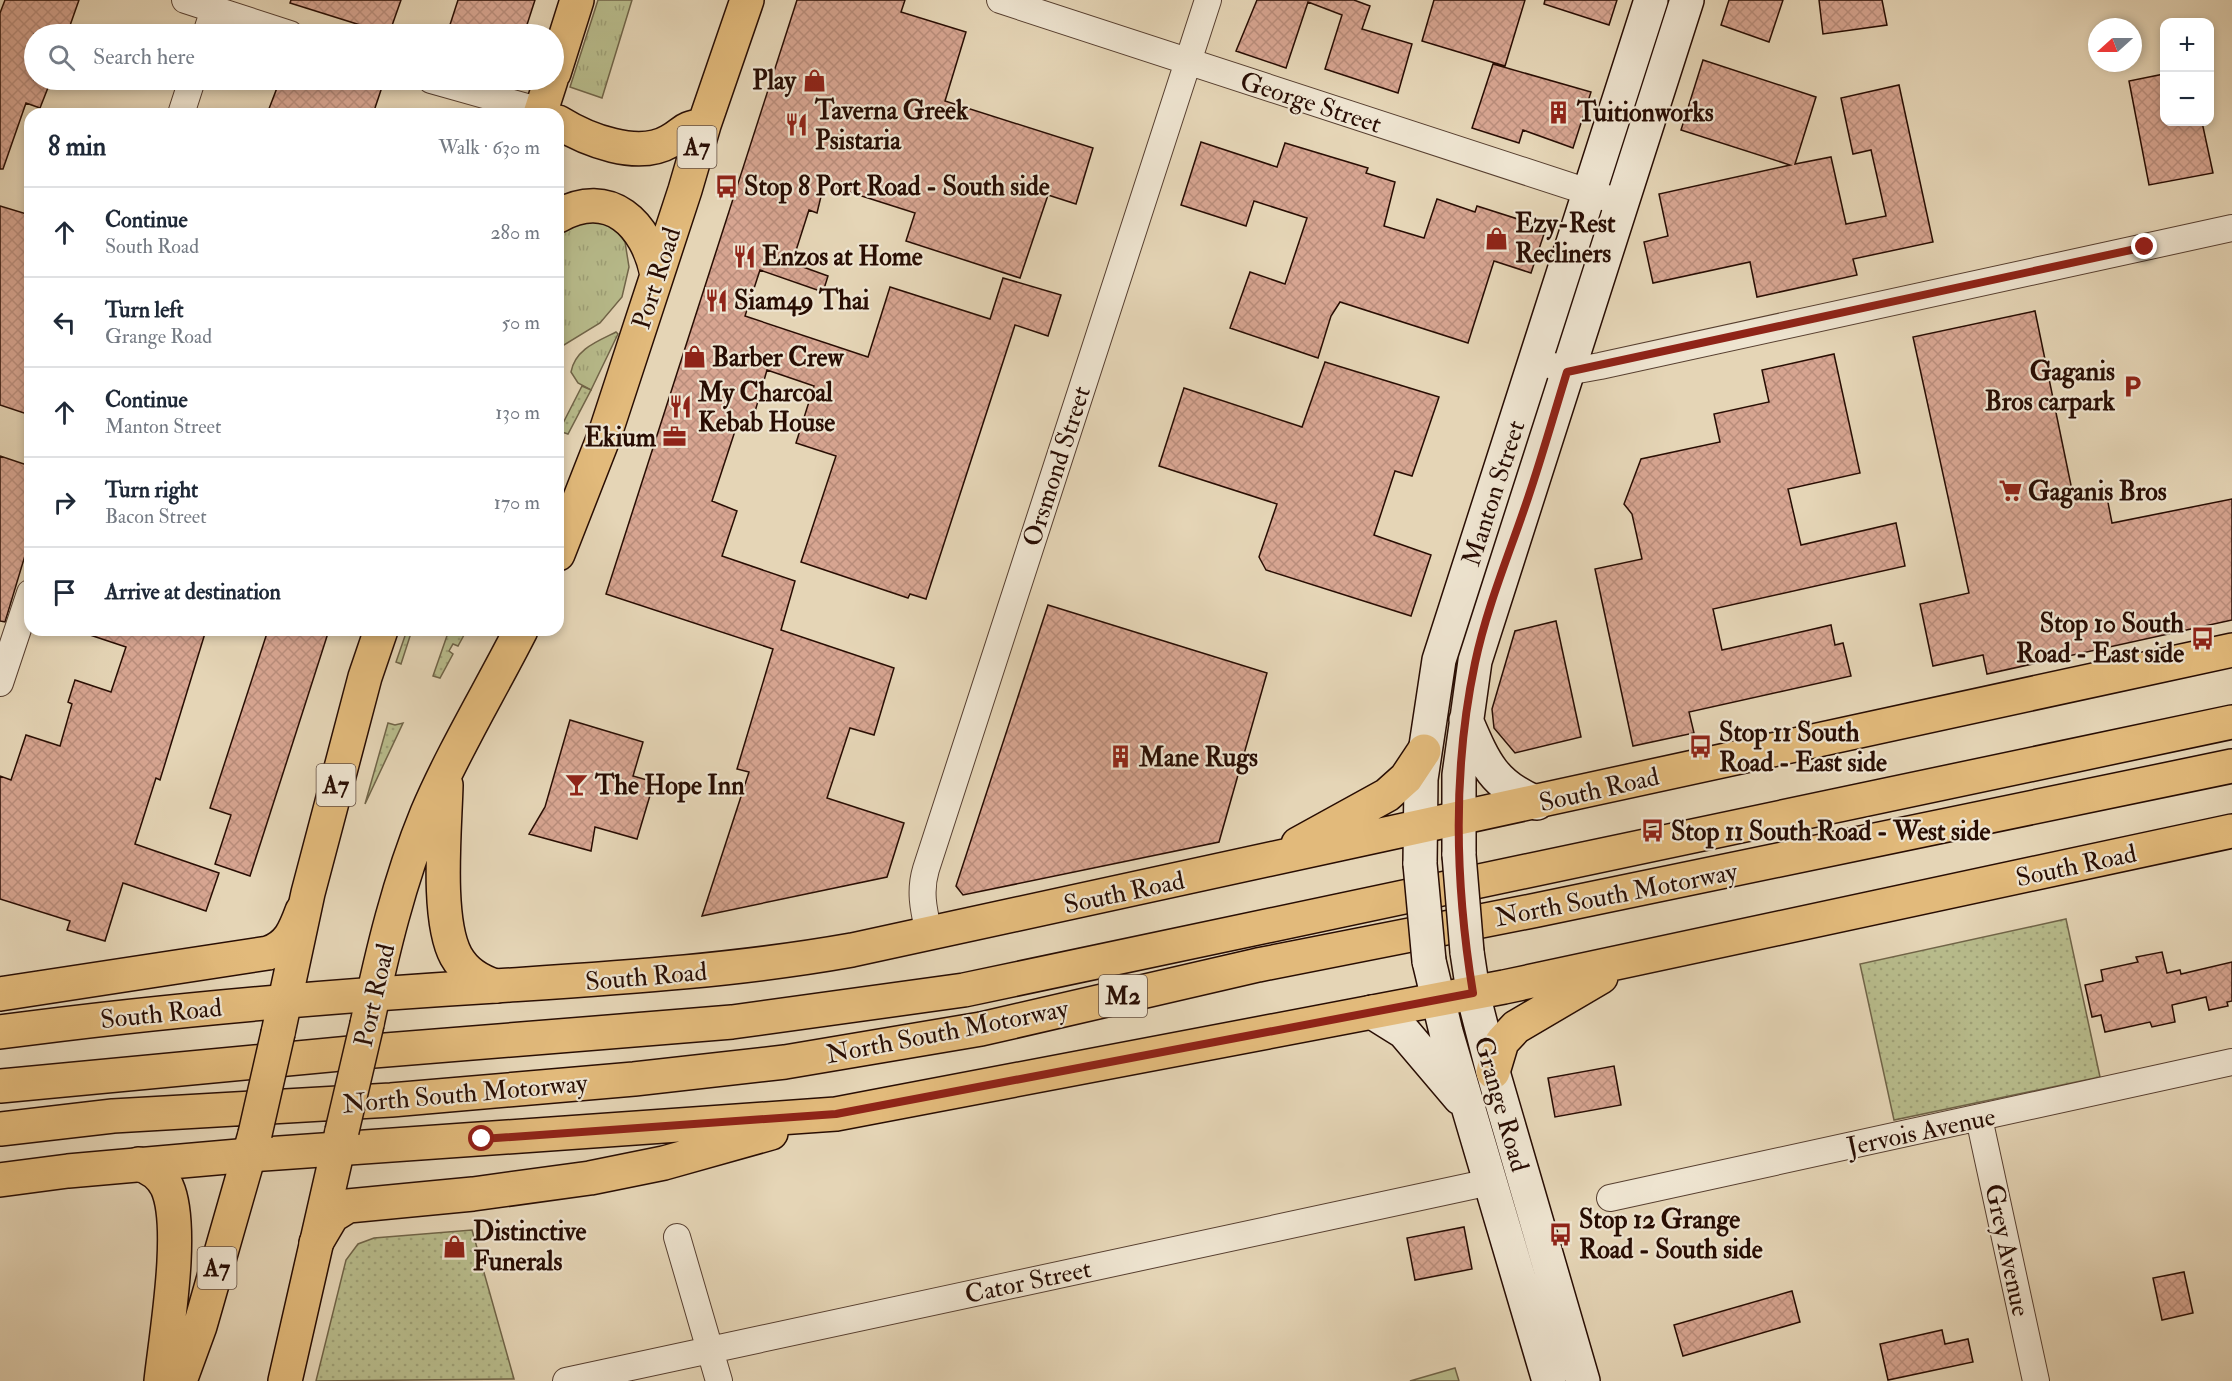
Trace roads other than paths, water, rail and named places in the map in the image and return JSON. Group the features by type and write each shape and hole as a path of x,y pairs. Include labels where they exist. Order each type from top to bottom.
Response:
{"main road":[{"path":"564,41 577,0"},
{"name":"Port Road","path":"564,539 605,434 704,125 747,0"},
{"name":"Manton Street","path":"1458,820 1459,775 1465,718 1475,661 1529,496 1552,366 1591,192 1651,0"},
{"name":"Manton Street","path":"1437,999 1429,962 1420,864 1420,828 1424,751 1431,699 1447,634 1552,366 1622,203 1687,0"},
{"path":"547,108 550,90"},
{"path":"564,125 585,136 641,150 670,141 684,128 704,125"},
{"path":"564,213 590,205 627,216 645,239 657,275"},
{"name":"A7","path":"180,1381 200,1326 252,1144 308,893 365,677 379,636"},
{"name":"Port Road","path":"285,1381 370,1009 412,854 447,772 518,636"},
{"name":"South Road","path":"0,1032 151,1013 280,1018 370,1009 496,986 607,980 750,967 852,950 1537,803 2232,650"},
{"path":"1465,718 1493,775 1508,789 1537,803"},
{"name":"North South Motorway","path":"0,1086 372,1051 732,1022 964,990 2232,722"},
{"path":"1267,861 1387,795 1406,778 1424,751"},
{"name":"North South Motorway","path":"0,1129 113,1116 391,1100 634,1079 784,1062 981,1029 1258,965 1651,887 2232,766"},
{"path":"447,772 444,861 449,938 456,957 466,969 480,980 496,986"},
{"name":"Grange Road","path":"1458,820 1467,952 1473,993 1492,1072 1583,1381"},
{"name":"South Road","path":"0,1180 139,1164 252,1144 836,1114 1473,993 2232,831"},
{"path":"0,994 274,951 292,936 308,893"},
{"path":"1492,1072 1502,1042 1516,1027 1582,986 1637,959"},
{"name":"Grange Road","path":"1437,999 1549,1381"},
{"path":"1372,1012 1404,1032 1467,1106"},
{"path":"316,1243 332,1216 348,1206 473,1194 590,1178 664,1163 836,1114"},
{"path":"139,1164 152,1170 163,1180 168,1189 172,1212 172,1280 161,1381"}],"street":[{"path":"185,0 259,24"},
{"name":"George Street","path":"1000,0 1622,203"},
{"name":"Orsmond Street","path":"929,934 921,892 926,869 1208,0"},
{"path":"209,24 213,9"},
{"path":"183,108 189,90"},
{"path":"464,90 523,108"},
{"path":"1552,366 2232,228"},
{"path":"0,683 24,611"},
{"name":"Jervois Avenue","path":"1610,1198 2232,1062"},
{"name":"Grey Avenue","path":"1979,1118 2036,1381"},
{"name":"Cator Street","path":"566,1381 1490,1182"},
{"path":"677,1238 719,1381"}],"place":[{"name":"Play","path":"814,80"},
{"name":"Tuitionworks","path":"1559,112"},
{"name":"Taverna Greek Psistaria","path":"797,125"},
{"name":"Stop 8 Port Road - South side","path":"726,186"},
{"name":"Ezy-Rest Recliners","path":"1497,238"},
{"name":"Enzos at Home","path":"744,256"},
{"name":"Siam49 Thai","path":"716,300"},
{"name":"Barber Crew","path":"694,357"},
{"name":"Gaganis Bros carpark","path":"2133,386"},
{"name":"My Charcoal Kebab House","path":"680,407"},
{"name":"Ekium","path":"674,437"},
{"name":"Gaganis Bros","path":"2010,491"},
{"name":"Stop 10 South Road - East side","path":"2202,638"},
{"name":"Stop 11 South Road - East side","path":"1701,747"},
{"name":"Mane Rugs","path":"1121,757"},
{"name":"The Hope Inn","path":"577,785"},
{"name":"Stop 11 South Road - West side","path":"1653,831"},
{"name":"Stop 12 Grange Road - South side","path":"1561,1234"},
{"name":"Distinctive Funerals","path":"455,1246"}]}
